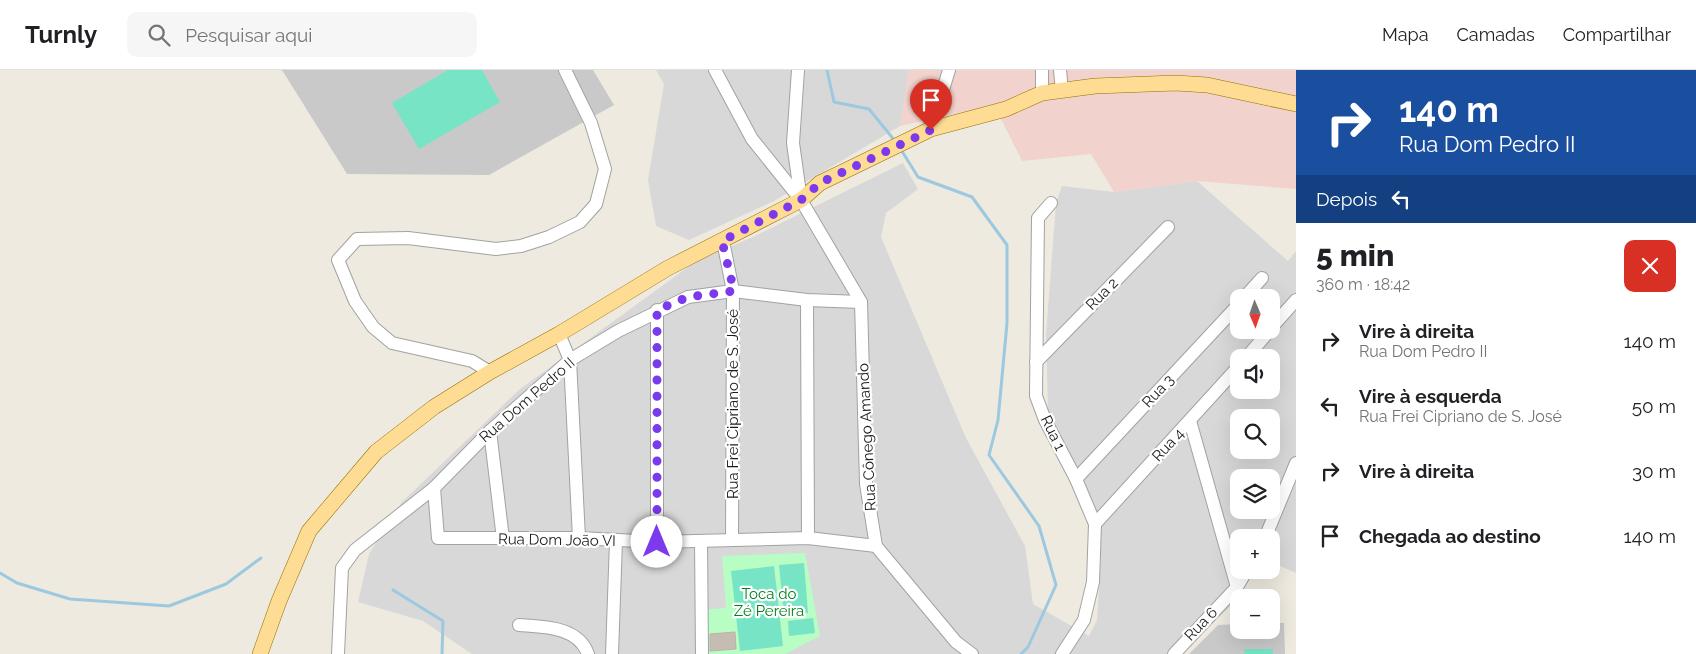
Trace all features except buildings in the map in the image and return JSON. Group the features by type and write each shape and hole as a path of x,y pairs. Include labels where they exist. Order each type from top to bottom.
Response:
{"main road":[{"path":"260,654 279,601 309,531 376,452 434,408 490,372 559,334 668,268 801,200 820,183 931,130 1006,109 1042,93 1095,86 1176,83 1207,85 1296,104"}],"street":[{"path":"490,372 472,361 392,343 373,326 355,301 338,260 357,239 408,238 496,249 521,246 549,237 580,222 596,204 605,169 591,123 565,70"},
{"path":"716,70 752,139 801,200 861,302"},
{"path":"798,70 793,143 801,200"},
{"path":"931,130 949,70"},
{"path":"1042,70 1042,93"},
{"path":"1060,70 1062,91"},
{"name":"Rua 1","path":"1051,203 1038,218 1036,396 1045,420 1076,479 1095,524 1093,582 1084,620 1062,654"},
{"name":"Rua 2","path":"1036,362 1168,227"},
{"name":"Rua Frei Cipriano de S. José","path":"722,241 734,291 732,538"},
{"path":"1252,289 1262,278"},
{"name":"Rua Dom Pedro II","path":"338,654 342,568 355,550 434,488 490,431 570,360 657,310 688,297 734,291 807,300 861,302"},
{"path":"807,300 808,538"},
{"path":"1280,318 1296,300"},
{"name":"Rua Cônego Amando","path":"861,302 866,484 876,546"},
{"path":"657,310 657,542"},
{"name":"Rua 3","path":"1076,479 1230,314"},
{"path":"559,334 570,360 579,538"},
{"path":"1253,349 1262,339"},
{"name":"Rua 4","path":"1095,524 1230,376"},
{"path":"1190,422 1237,587"},
{"path":"490,431 502,539"},
{"path":"1269,529 1296,463"},
{"name":"Rua Dom João VI","path":"434,488 438,538 579,538 616,541 702,542 732,538 808,538 876,546"},
{"path":"612,654 616,541"},
{"path":"702,542 702,654"},
{"path":"876,546 956,642 972,654"},
{"name":"Rua 6","path":"1174,654 1237,587 1242,579"},
{"path":"519,625 549,628 573,635 585,646 588,654"}],"shaded area":[{"path":"282,70 593,70 614,105 489,175 347,174"},
{"path":"656,70 909,70 900,126 774,201 689,240 656,226 648,180 664,84"},
{"path":"909,70 1296,70 1296,189 1197,181 1114,192 1091,154 1022,161 994,105 900,126"},
{"path":"903,163 918,189 886,213 881,237 966,438 1025,546 1033,604 1089,636 1097,620 1101,555 1094,506 1048,410 1046,335 1056,203 1062,186 1114,192 1197,181 1288,261 1296,251 1296,573 1280,566 1280,529 1230,529 1230,579 1243,579 1239,589 1230,589 1230,607 1180,654 472,654 423,621 358,602 369,554 402,502 520,389 695,262 753,237"},
{"path":"1280,623 1284,623 1285,654 1189,654 1218,625 1230,624 1230,639 1280,639"}],"green space":[{"path":"448,70 482,70 500,102 419,149 392,103"},
{"name":"Toca do Zé Pereira","path":"805,553 820,636 785,654 698,654 699,610 726,608 722,556"},
{"path":"804,563 808,613 784,615 779,565"},
{"path":"774,566 783,646 740,651 731,571"},
{"path":"813,618 815,633 789,636 788,621"},
{"path":"1244,649 1273,649 1273,654 1244,654"}],"waterway":[{"path":"827,70 834,102 869,109 895,141"},
{"path":"900,148 918,177 972,197 1007,245 1007,323 998,420 989,455 1039,526 1056,585 1028,647 1021,654"},
{"path":"0,573 17,583 70,599 169,606 226,584 261,558"},
{"path":"393,590 443,621 442,654"}],"route":[{"path":"657,542 657,310 688,297 734,291 722,241 801,200 820,183 931,130"}]}
